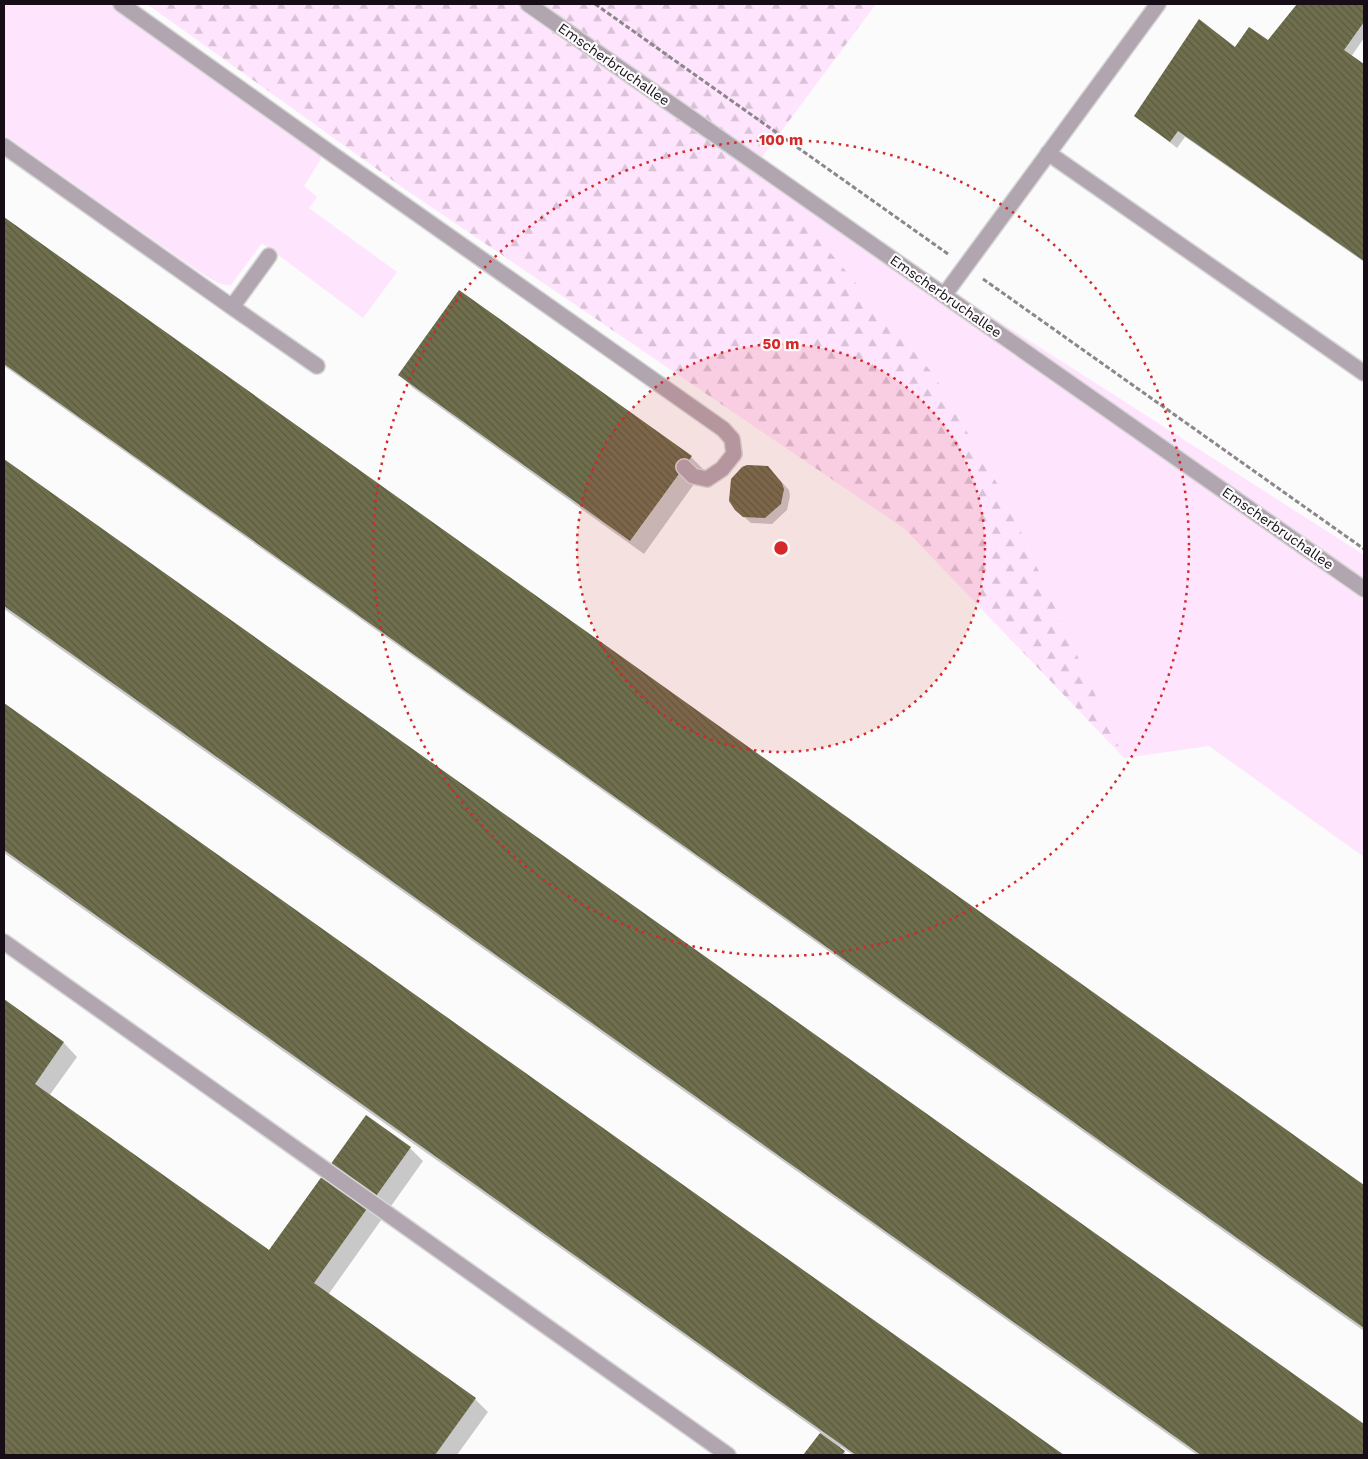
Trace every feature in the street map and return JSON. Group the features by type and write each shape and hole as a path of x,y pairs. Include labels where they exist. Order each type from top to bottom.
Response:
{"street":[{"path":"121,4 723,429 732,439 734,454 722,469 707,479 693,476 684,467"},
{"name":"Emscherbruchallee","path":"528,4 1364,589"},
{"path":"945,294 1158,4"},
{"path":"4,146 317,366"},
{"path":"1048,153 1364,373"},
{"path":"232,307 269,256"},
{"path":"4,942 728,1455"}],"green space":[{"path":"4,4 111,4 319,153 321,159 304,186 317,197 309,208 397,272 363,318 262,243 231,285 214,281 4,135"},
{"path":"147,4 876,4 756,165 934,375 1005,497 1124,758 905,529 402,187"},
{"path":"755,165 1364,555 1364,857 1209,746 1124,758 1005,497 934,375"}],"building":[{"path":"1297,4 1364,4 1364,22 1344,50 1364,64 1364,261 1178,131 1170,142 1134,116 1199,19 1235,47 1249,27 1268,40"},
{"path":"4,217 1364,1185 1364,1328 4,364"},
{"path":"459,290 692,456 630,541 398,375"},
{"path":"4,459 1364,1424 1364,1455 1201,1455 4,606"},
{"path":"747,465 768,466 782,483 784,489 781,504 765,518 743,517 729,501 731,479 742,467"},
{"path":"4,703 1064,1455 856,1455 4,850"},
{"path":"4,999 64,1042 35,1084 269,1250 366,1115 411,1147 314,1283 476,1398 435,1455 4,1455"},
{"path":"820,1433 845,1451 842,1455 803,1455"}]}
